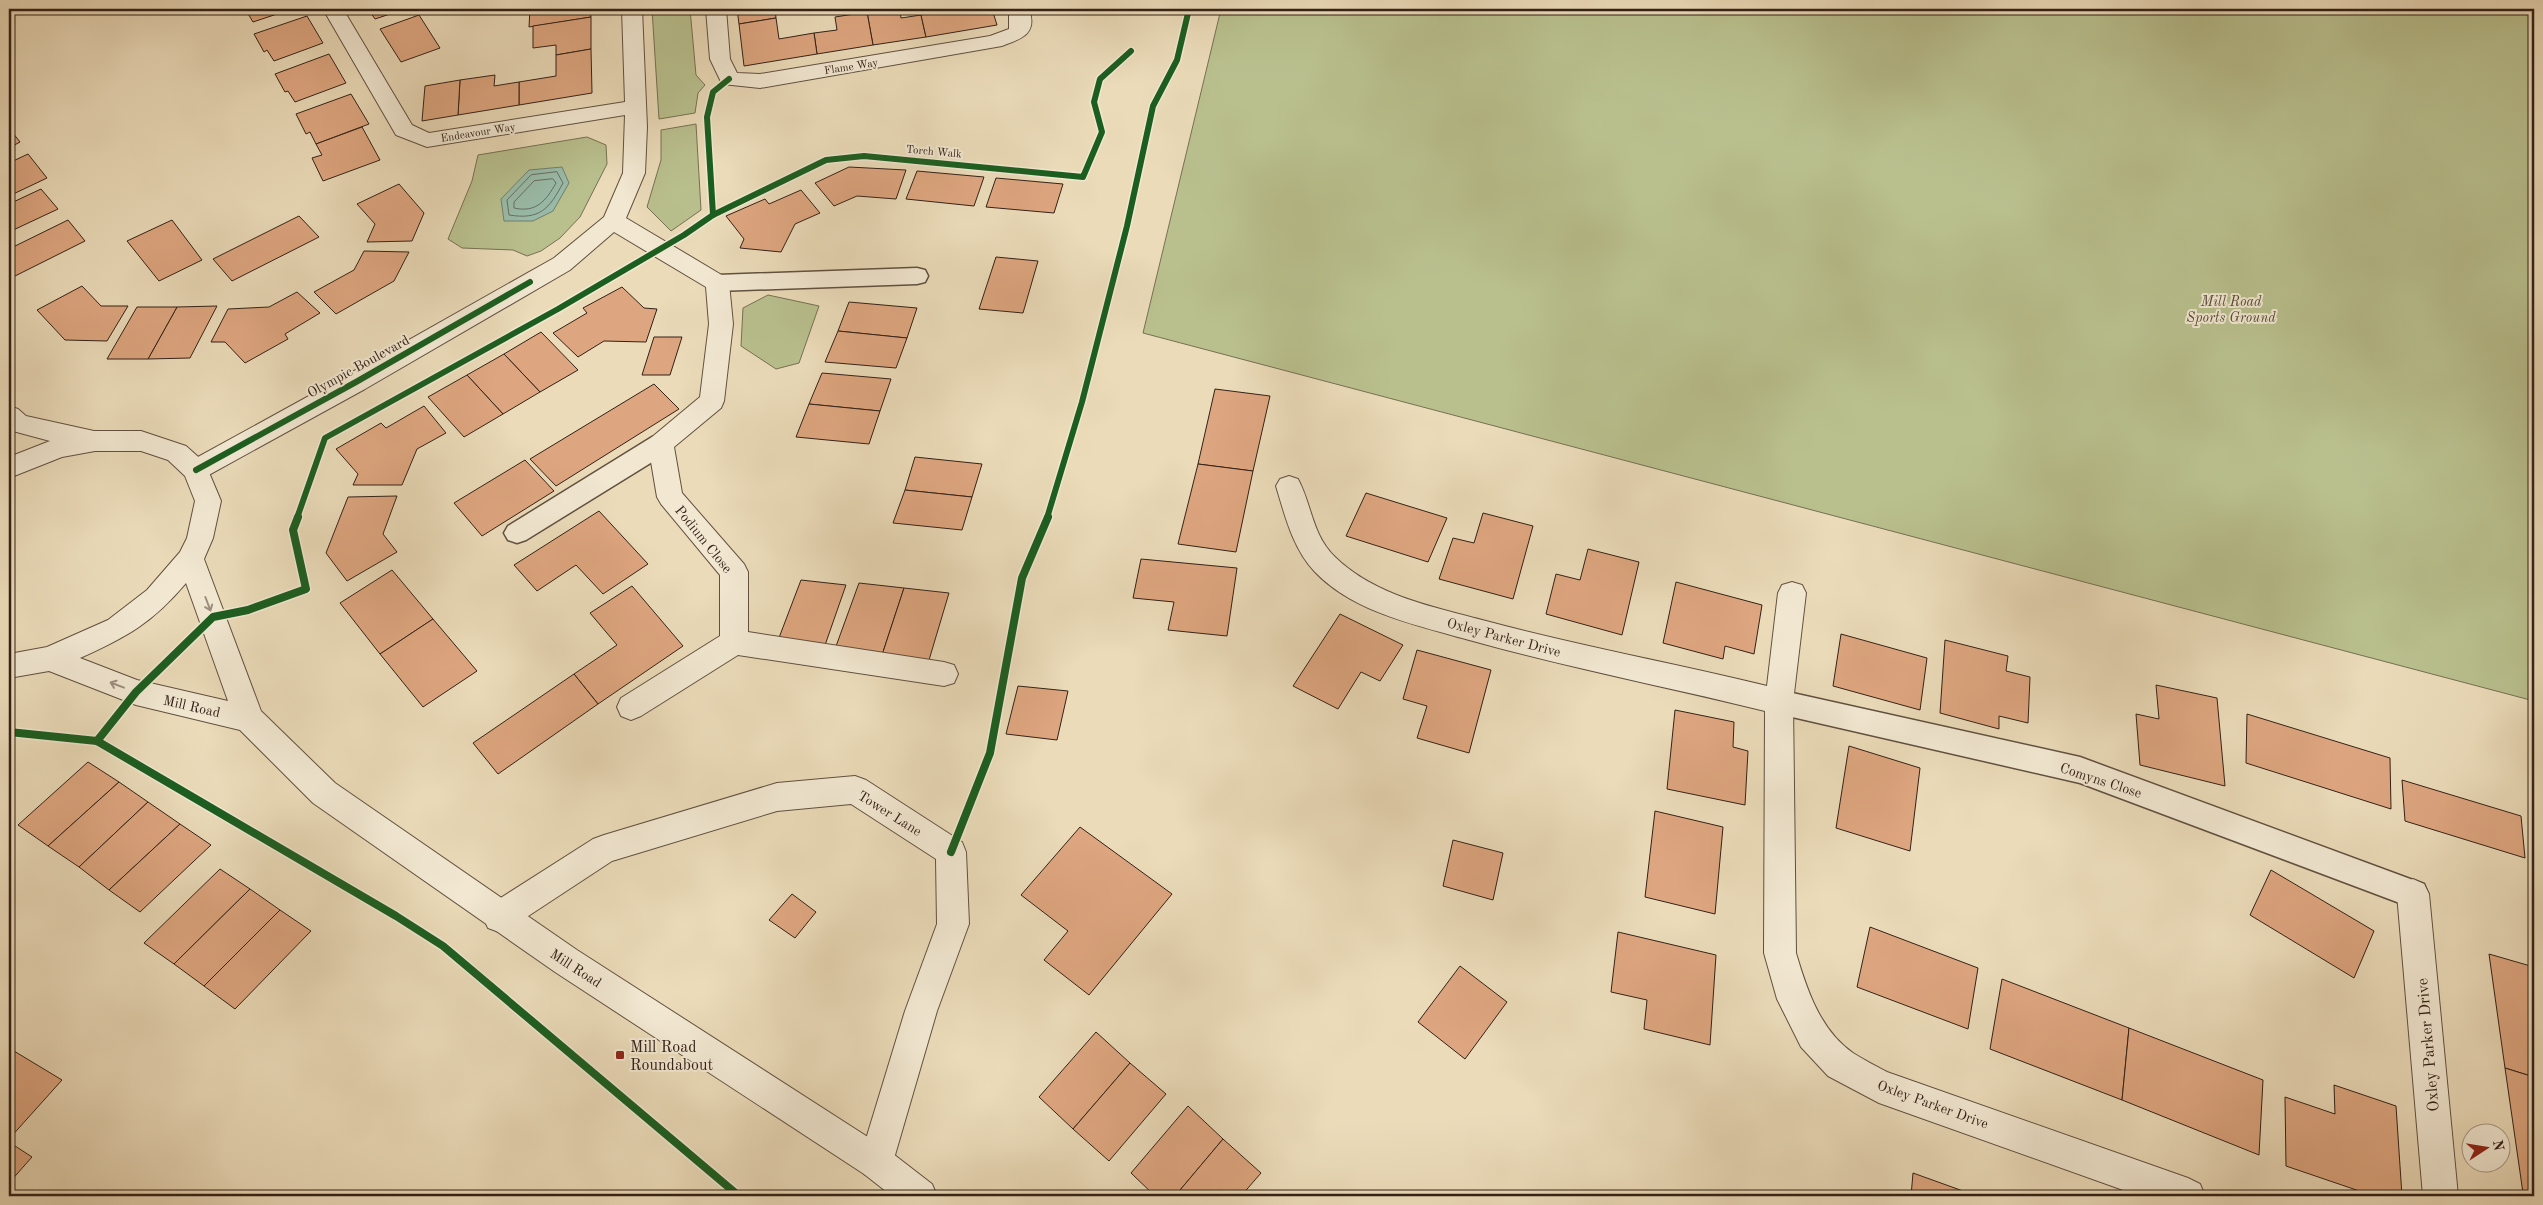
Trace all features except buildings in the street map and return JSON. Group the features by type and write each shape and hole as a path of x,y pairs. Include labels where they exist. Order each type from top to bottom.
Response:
{"street":[{"name":"Endeavour Way","path":"333,9 404,130 427,140 634,106"},
{"name":"Olympic Boulevard","path":"196,470 356,382 562,264 613,221 634,173 636,127 632,9"},
{"name":"Flame Way","path":"716,9 720,59 729,79 760,81 995,42 1019,32 1021,15 1019,9"},
{"path":"613,221 717,283 722,324 712,401 661,444"},
{"path":"9,416 19,424 95,441"},
{"path":"9,468 58,448 95,441 141,441 177,453 196,470 208,501 200,538 191,559 157,598 118,628 50,659 9,666"},
{"name":"Podium Close","path":"661,444 670,497 734,572 734,642"},
{"name":"Oxley Parker Drive","path":"1289,486 1306,540 1333,572 1377,598 1427,616 1539,648 1729,689 1779,702"},
{"name":"Mill Road","path":"191,559 249,719 324,794 500,917 876,1162 920,1196"},
{"name":"Oxley Parker Drive","path":"1792,593 1779,702 1780,953 1793,999 1813,1035 1840,1064 1879,1086 2188,1196"},
{"path":"631,707 734,642 944,674"},
{"name":"Mill Road","path":"50,659 136,692 249,719"},
{"name":"Tower Lane","path":"500,917 604,849 777,797 855,790 943,846 951,852 953,924 921,1011 876,1162"},
{"name":"Oxley Parker Drive","path":"2413,894 2441,1196"}],"lane":[{"path":"717,283 917,276"},
{"path":"517,533 661,444"},
{"name":"Comyns Close","path":"1779,702 2080,770 2413,894"}],"green space":[{"path":"652,9 690,9 696,75 705,85 698,93 695,113 659,119"},
{"name":"Mill Road Sports Ground","path":"1221,9 2534,9 2534,701 1143,333"},
{"path":"696,124 701,210 671,231 647,207 661,160 661,130"},
{"path":"587,137 606,145 607,164 580,217 560,238 541,251 527,256 513,250 462,248 448,239 472,181 478,155"},
{"path":"768,295 819,306 799,363 776,369 741,346 743,308"}],"water":[{"path":"562,167 569,183 553,211 533,221 504,221 501,199 529,170"}],"cycle path":[{"path":"951,852 990,753 1022,578 1052,507 1082,402 1127,226 1153,106 1177,60 1189,9"},
{"name":"Torch Walk","path":"97,741 136,692 213,617 248,610 306,589 293,530 325,438 558,309 684,235 713,215 826,160 864,156 1083,177 1102,132 1094,102 1100,79 1131,51"},
{"path":"713,215 707,117 713,92 729,79"},
{"path":"196,470 356,382 530,282"},
{"path":"9,732 97,741 396,916 443,946 739,1196"}],"place":[{"name":"Mill Road Roundabout","path":"620,1055"}]}
